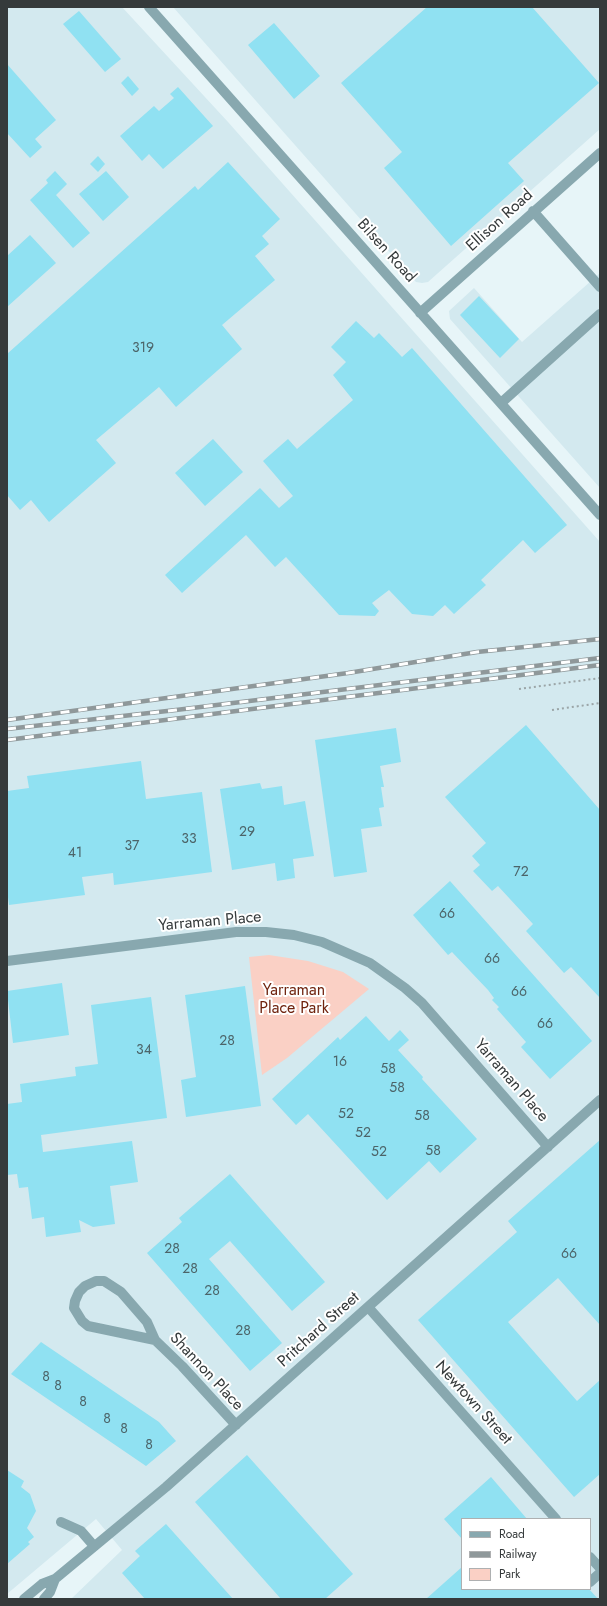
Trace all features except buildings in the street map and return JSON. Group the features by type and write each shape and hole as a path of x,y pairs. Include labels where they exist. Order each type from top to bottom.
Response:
{"street":[{"name":"Bilsen Road","path":"149,7 600,515"},
{"name":"Ellison Road","path":"420,312 533,211 600,154"},
{"path":"533,211 600,286"},
{"path":"501,403 600,314"},
{"name":"Yarraman Place","path":"7,961 236,932 266,932 294,935 322,942 370,963 405,988 427,1009 548,1146"},
{"name":"Pritchard Street","path":"24,1599 42,1584 55,1579 166,1487 600,1100"},
{"name":"Shannon Place","path":"155,1340 88,1326 82,1321 74,1308 79,1292 85,1286 96,1281 104,1281 121,1292 147,1322 155,1340 182,1366 236,1425"},
{"name":"Newtown Street","path":"368,1307 555,1518"},
{"path":"61,1522 81,1531 94,1546"},
{"path":"591,1558 600,1568"},
{"path":"591,1581 600,1573"},
{"name":"Pritchard Street","path":"44,1599 50,1592 55,1579"}],"path":[{"path":"519,689 600,678"},
{"path":"552,710 600,704"}],"shaded area":[{"path":"7,7 122,7 228,122 600,542 600,1599 71,1599 122,1550 96,1519 7,1594"},
{"path":"173,7 600,7 600,129 428,282 416,282"},
{"path":"600,273 600,488 450,319 449,311 474,288 522,342"}],"green space":[{"name":"Yarraman Place Park","path":"269,955 308,961 343,972 369,989 287,1058 262,1075 249,957"}],"railway":[{"path":"7,720 348,673 477,652 600,639"},
{"path":"7,729 176,710 600,658"},
{"path":"7,740 600,665"}]}
